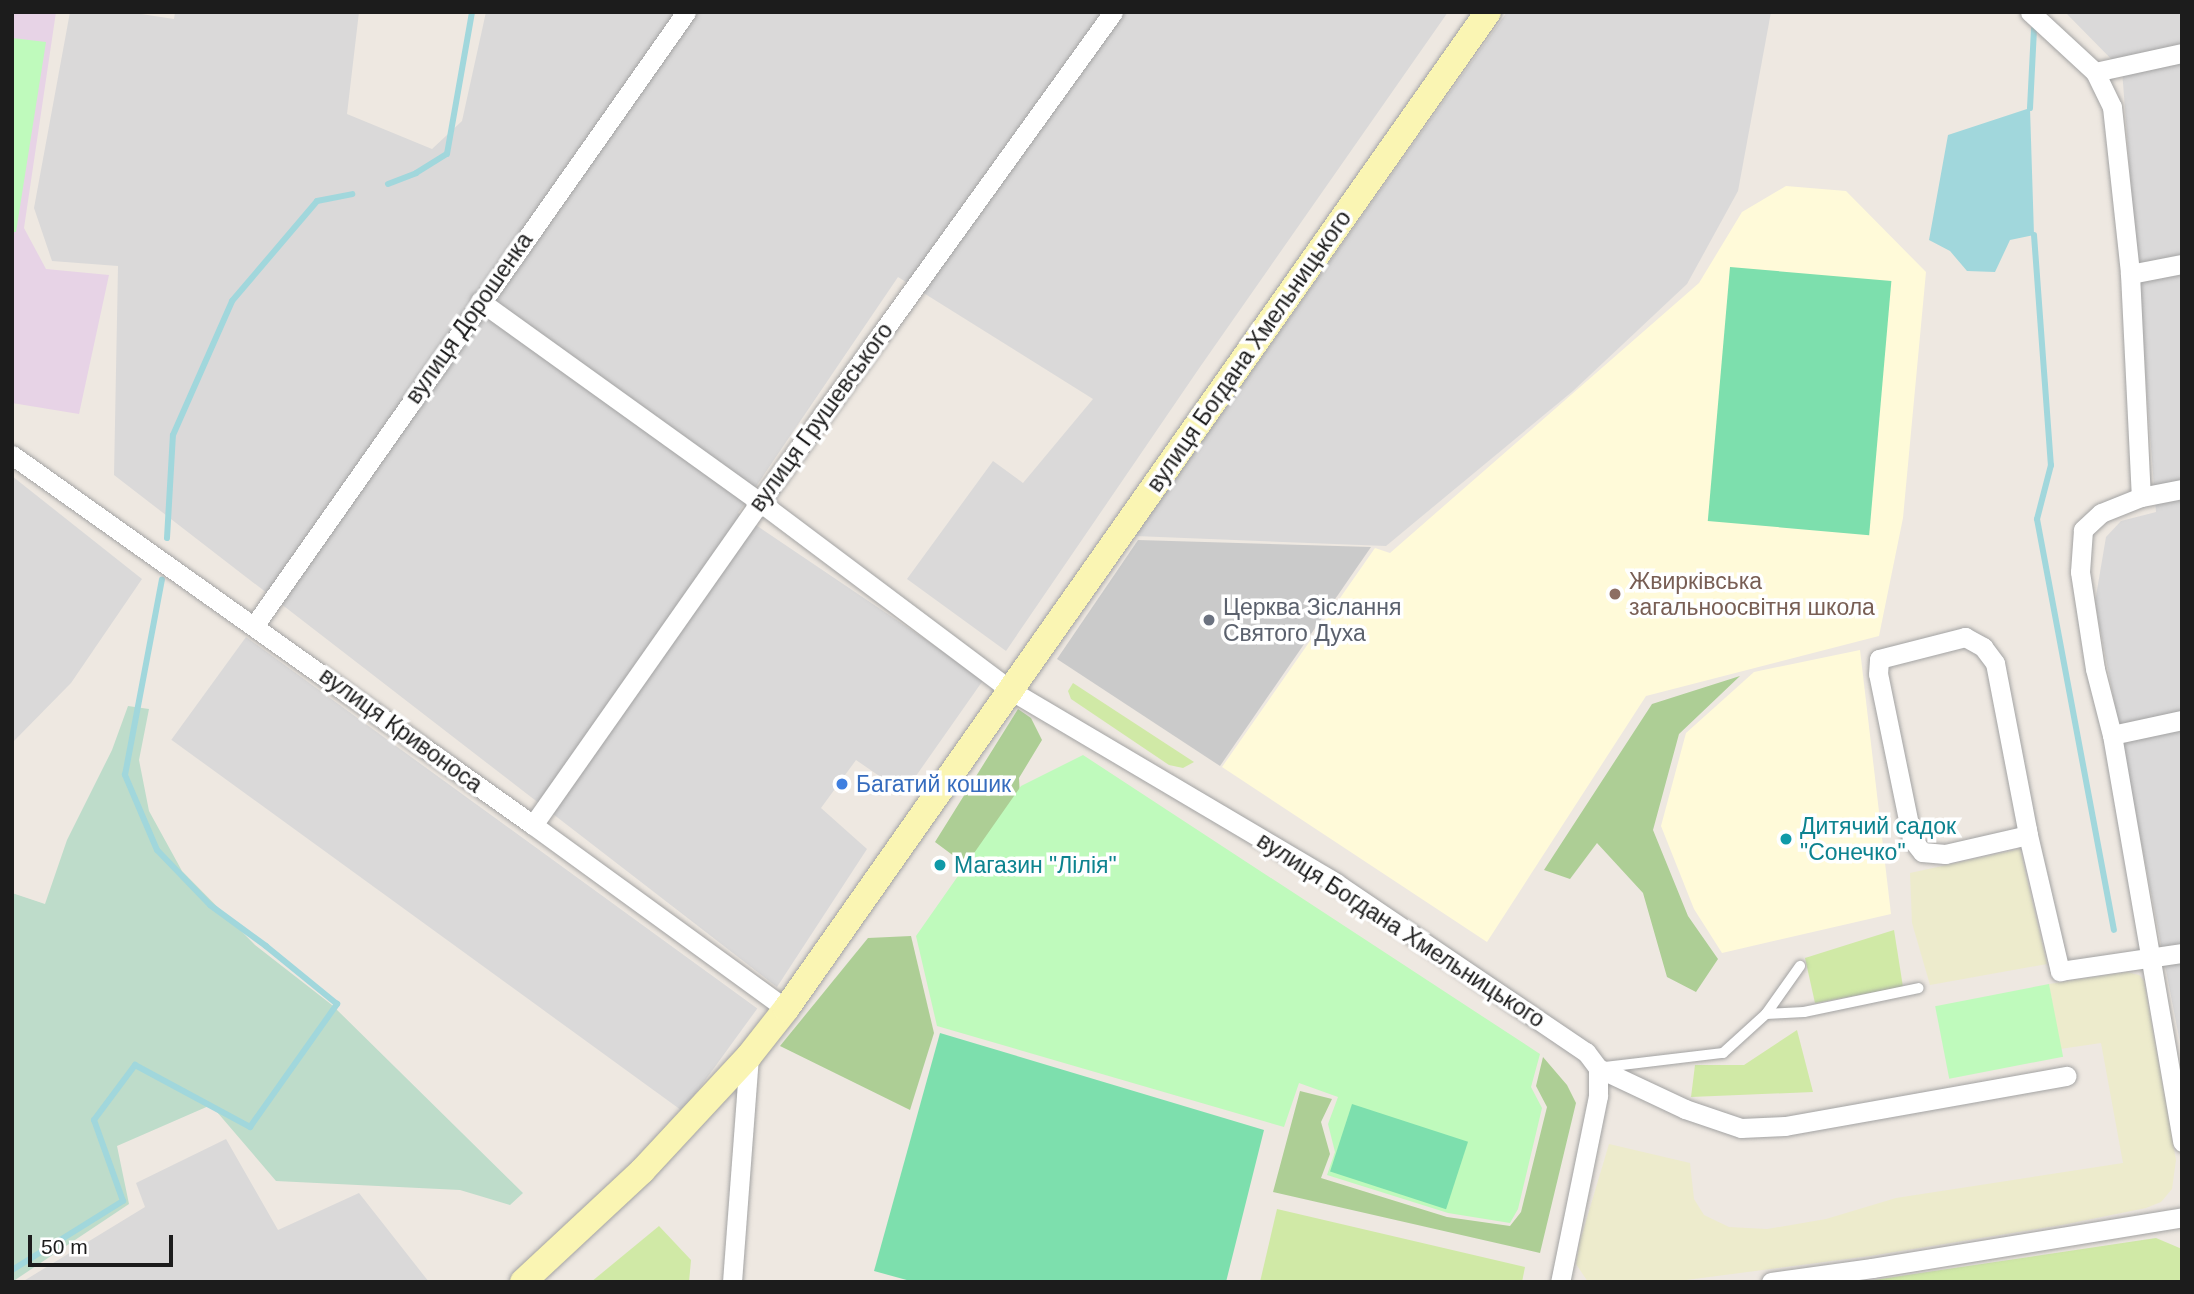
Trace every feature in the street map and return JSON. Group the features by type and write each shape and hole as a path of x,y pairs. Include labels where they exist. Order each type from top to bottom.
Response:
{"street":[{"name":"вулиця Дорошенка","path":"254,626 480,301 686,12"},
{"name":"вулиця Грушевського","path":"533,825 760,502 1114,12"},
{"name":"вулиця Богдана Хмельницького","path":"523,1282 642,1171 749,1056 786,1009 1488,12"},
{"path":"2030,12 2095,72 2112,107 2130,275 2141,497"},
{"path":"2095,72 2182,53"},
{"path":"2130,275 2182,264"},
{"path":"480,301 760,502 1010,690"},
{"name":"вулиця Кривоноса","path":"12,455 533,825 786,1009"},
{"path":"2182,489 2141,497 2101,513 2083,530 2080,551 2080,572 2095,669 2112,735 2182,1142"},
{"path":"2028,835 1945,854 1922,852 1912,839 1878,674 1879,659 1965,637 1983,647 1995,663 2028,835 2060,971 2182,953"},
{"name":"вулиця Богдана Хмельницького","path":"1010,690 1336,883 1566,1037 1586,1052 1598,1068"},
{"path":"2112,735 2182,720"},
{"path":"732,1282 749,1056"},
{"path":"1560,1282 1598,1096 1598,1068 1685,1109 1741,1128 1785,1126 2067,1076"},
{"path":"1770,1282 2182,1217"}],"lane":[{"path":"1598,1068 1723,1053 1766,1014 1800,966"},
{"path":"1766,1014 1804,1012 1919,988"}],"shaded area":[{"path":"12,12 56,12 24,228 46,269 109,275 79,414 12,403"},
{"path":"70,12 128,12 174,19 175,12 359,12 347,114 432,149 462,121 486,12 1448,12 1006,651 907,579 993,461 1023,483 1093,399 898,277 738,513 984,679 904,793 856,760 821,808 867,849 777,987 114,475 118,266 52,261 34,208"},
{"path":"1507,12 1771,12 1738,191 1687,284 1573,391 1386,546 1135,536"},
{"path":"2065,12 2182,12 2182,1053 2095,602 2106,537 2121,521 2156,512 2122,70"},
{"name":"Жвирківська загальноосвітня школа","path":"1786,186 1846,191 1926,272 1903,518 1879,636 1646,696 1487,942 1222,767 1375,548 1390,553 1699,283 1742,212"},
{"path":"12,476 142,579 71,683 12,743"},
{"path":"1138,540 1371,547 1220,766 1057,659"},
{"path":"246,637 757,1008 683,1111 171,740"},
{"path":"1860,650 1891,914 1722,953 1694,909 1661,826 1686,733 1754,672"},
{"path":"2020,849 2047,964 1930,985 1912,923 1910,873"},
{"path":"2127,972 2139,975 2144,981 2176,1160 2172,1189 2161,1202 2146,1208 2062,1225 1870,1256 1671,1282 1588,1282 1576,1264 1580,1241 1609,1144 1690,1163 1694,1199 1704,1215 1729,1227 1767,1229 1826,1219 1896,1198 2123,1163 2101,1043 2060,1049 2049,984"},
{"path":"226,1139 278,1230 359,1193 429,1282 22,1282 145,1207 136,1183"}],"green space":[{"path":"12,38 46,42 16,232 12,232"},
{"path":"1730,267 1891,281 1869,535 1708,521"},
{"path":"1740,676 1679,734 1653,830 1688,916 1718,959 1696,992 1667,977 1643,893 1597,843 1570,879 1544,870 1652,704"},
{"path":"1073,683 1194,762 1183,768 1169,765 1071,699 1068,691"},
{"path":"128,706 149,709 139,760 149,811 182,871 255,945 332,1005 523,1193 510,1205 460,1190 276,1181 211,1105 117,1146 129,1204 12,1282 12,893 45,904 67,840 112,750"},
{"path":"1018,709 1031,718 1042,740 1019,778 1020,798 970,868 935,842"},
{"path":"1083,755 1540,1054 1531,1087 1542,1108 1518,1209 1510,1223 1448,1213 1327,1175 1335,1152 1328,1124 1338,1097 1299,1083 1284,1127 937,1026 916,936 1021,786"},
{"path":"1894,930 1903,987 1815,1003 1805,958"},
{"path":"911,936 934,1033 910,1110 780,1046 868,938"},
{"path":"2049,984 2063,1057 1949,1079 1935,1006"},
{"path":"1797,1030 1813,1092 1691,1097 1695,1065 1744,1065"},
{"path":"940,1033 1264,1130 1226,1282 914,1282 874,1271"},
{"path":"1543,1057 1567,1085 1576,1103 1540,1253 1273,1192 1300,1091 1332,1099 1321,1122 1330,1154 1321,1178 1447,1217 1510,1226 1521,1212 1547,1107 1536,1086"},
{"path":"1352,1104 1468,1142 1446,1209 1330,1172"},
{"path":"1277,1209 1525,1267 1522,1282 1260,1282"},
{"path":"659,1226 691,1260 689,1282 591,1282"},
{"path":"2156,1238 2182,1249 2182,1282 1860,1282"}],"water":[{"path":"2030,108 2034,235 2010,240 1995,272 1967,271 1950,251 1929,240 1948,135"}],"waterway":[{"path":"388,184 416,173 447,154 472,12"},
{"path":"2030,108 2034,29"},
{"path":"167,538 173,435 232,301 317,201 352,194"},
{"path":"2034,235 2051,465 2037,519 2114,930"},
{"path":"12,1270 123,1201 94,1120 135,1065 250,1127 337,1004 210,905 157,850 125,775 162,579"}],"place":[{"name":"Жвирківська загальноосвітня школа","path":"1615,594"},
{"name":"Церква Зіслання Святого Духа","path":"1209,620"},
{"name":"Багатий кошик","path":"842,784"},
{"name":"Дитячий садок \"Сонечко\"","path":"1786,839"},
{"name":"Магазин \"Лілія\"","path":"940,865"}]}
